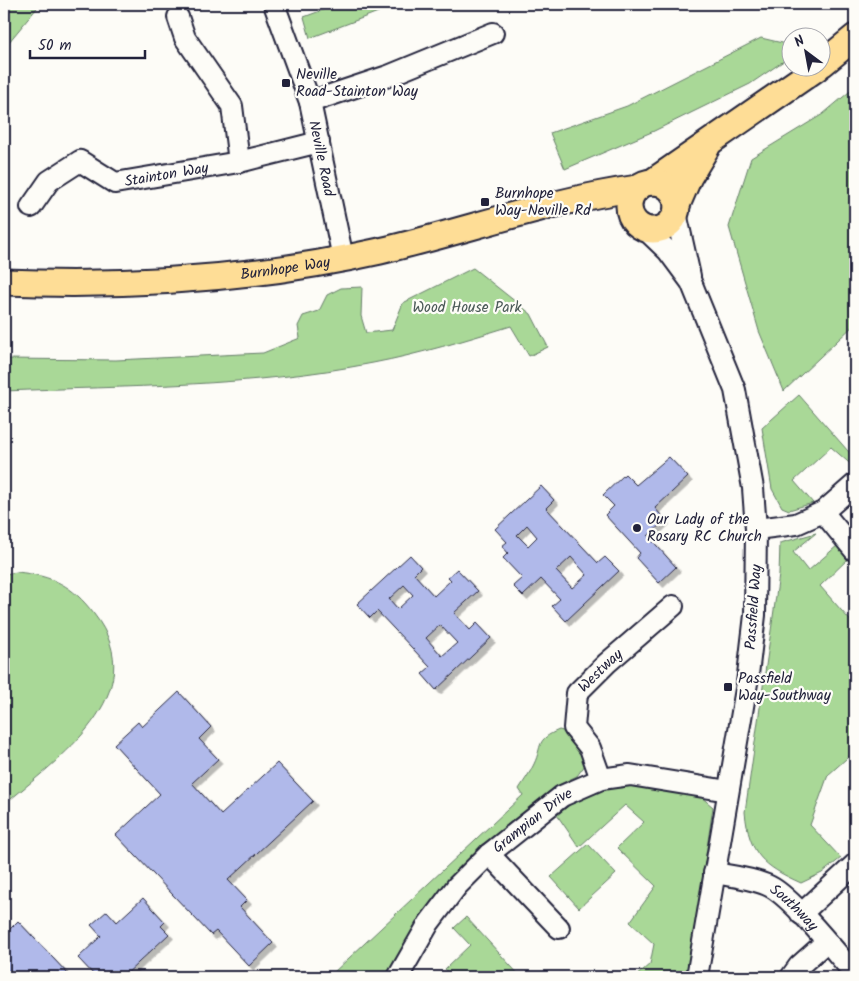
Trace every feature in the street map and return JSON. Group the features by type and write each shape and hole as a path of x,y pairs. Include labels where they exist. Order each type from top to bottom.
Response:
{"main road":[{"path":"832,56 855,37"},
{"name":"Burnhope Way","path":"4,282 107,284 207,278 343,258 416,242 598,193 645,185 802,78"},
{"name":"Burnhope Way","path":"677,209 690,176 711,140"},
{"path":"659,183 672,191 677,209 673,220 661,229 639,224 628,206 631,196 645,185 659,183"},
{"name":"Burnhope Way","path":"561,203 584,203 639,224"}],"street":[{"name":"Neville Road","path":"274,4 310,102 343,258"},
{"path":"178,17 185,38 232,106 239,162"},
{"path":"310,102 388,76 492,33"},
{"name":"Stainton Way","path":"31,207 49,181 80,161 115,183 239,162 319,142"},
{"path":"677,209 691,282"},
{"name":"Passfield Way","path":"639,224 668,251 691,282 734,390 753,488 756,529 755,615 746,683 697,977"},
{"path":"756,529 796,524 823,512 855,484"},
{"path":"823,512 855,551"},
{"name":"Westway","path":"601,779 590,748 574,728 578,693 607,663 673,606"},
{"name":"Grampian Drive","path":"398,977 429,923 457,886 489,854 562,796 601,779 630,775 728,791"},
{"path":"489,854 559,928"},
{"path":"801,914 855,864"},
{"name":"Southway","path":"714,873 743,878 769,886 786,898 855,974"},
{"path":"790,977 799,966 826,942"}],"green space":[{"path":"4,4 32,4 37,8 4,48"},
{"path":"339,4 399,4 310,38 304,17"},
{"path":"761,38 782,43 782,62 750,84 654,131 565,169 550,133 627,106"},
{"path":"855,87 855,324 784,391 759,331 729,227 751,158 823,114"},
{"name":"Wood House Park","path":"473,268 531,314 548,347 529,356 511,326 443,346 373,363 281,377 189,384 4,391 4,359 116,360 263,353 300,338 298,326 303,316 319,311 327,295 341,288 362,287 361,316 366,333 392,330 403,303"},
{"path":"799,395 855,459 855,468 831,447 794,481 813,503 789,510 782,507 772,489 762,428"},
{"path":"816,533 793,552 808,571 838,545 850,557 820,586 855,626 855,751 828,775 810,825 841,858 822,873 801,883 777,871 760,857 750,838 745,812 779,575 780,543"},
{"path":"17,572 51,579 69,589 86,604 94,614 110,643 114,671 107,697 92,722 49,767 4,805 4,574"},
{"path":"559,730 571,733 585,752 585,765 577,776 556,786 464,865 416,925 389,977 336,977 333,973 523,795 519,789 537,757 543,740"},
{"path":"637,786 700,796 713,807 688,977 635,977 650,964 654,944 630,922 656,886 617,848 644,822 625,805 579,847 557,815 585,793 611,787"},
{"path":"588,844 616,874 579,908 551,877"},
{"path":"466,917 521,977 481,977 476,972 469,977 453,977 445,969 470,945 454,928"}],"building":[{"name":"Our Lady of the Rosary RC Church","path":"669,457 688,477 655,508 665,520 648,536 676,567 659,583 636,558 640,553 605,515 614,506 603,495 625,474 636,485"},
{"path":"541,486 554,500 546,508 598,563 605,557 619,571 566,621 552,606 560,599 541,579 523,596 513,586 522,578 503,558 508,553 502,546 507,542 495,529","holes":["527,525 537,537 528,546 517,535","571,557 587,575 572,588 556,571"]},
{"path":"410,555 421,567 414,574 434,596 451,580 448,577 457,569 478,591 454,613 470,630 477,623 491,638 436,690 422,674 430,667 377,611 370,618 357,604","holes":["404,585 413,595 398,609 389,599","440,625 457,643 442,656 426,638"]},
{"path":"179,692 211,727 199,739 218,759 192,783 221,815 277,763 313,801 228,880 247,900 240,907 273,943 249,966 216,931 211,935 116,835 160,794 114,744 138,722 142,727"},
{"path":"143,898 165,922 161,926 169,934 123,977 96,977 78,958 101,936 91,925 107,911 117,922"},
{"path":"18,921 69,975 67,977 4,977 4,935"}],"place":[{"name":"Neville Road-Stainton Way","path":"286,83"},
{"name":"Burnhope Way-Neville Rd","path":"485,202"},
{"name":"Our Lady of the Rosary RC Church","path":"637,528"},
{"name":"Passfield Way-Southway","path":"728,687"}]}
